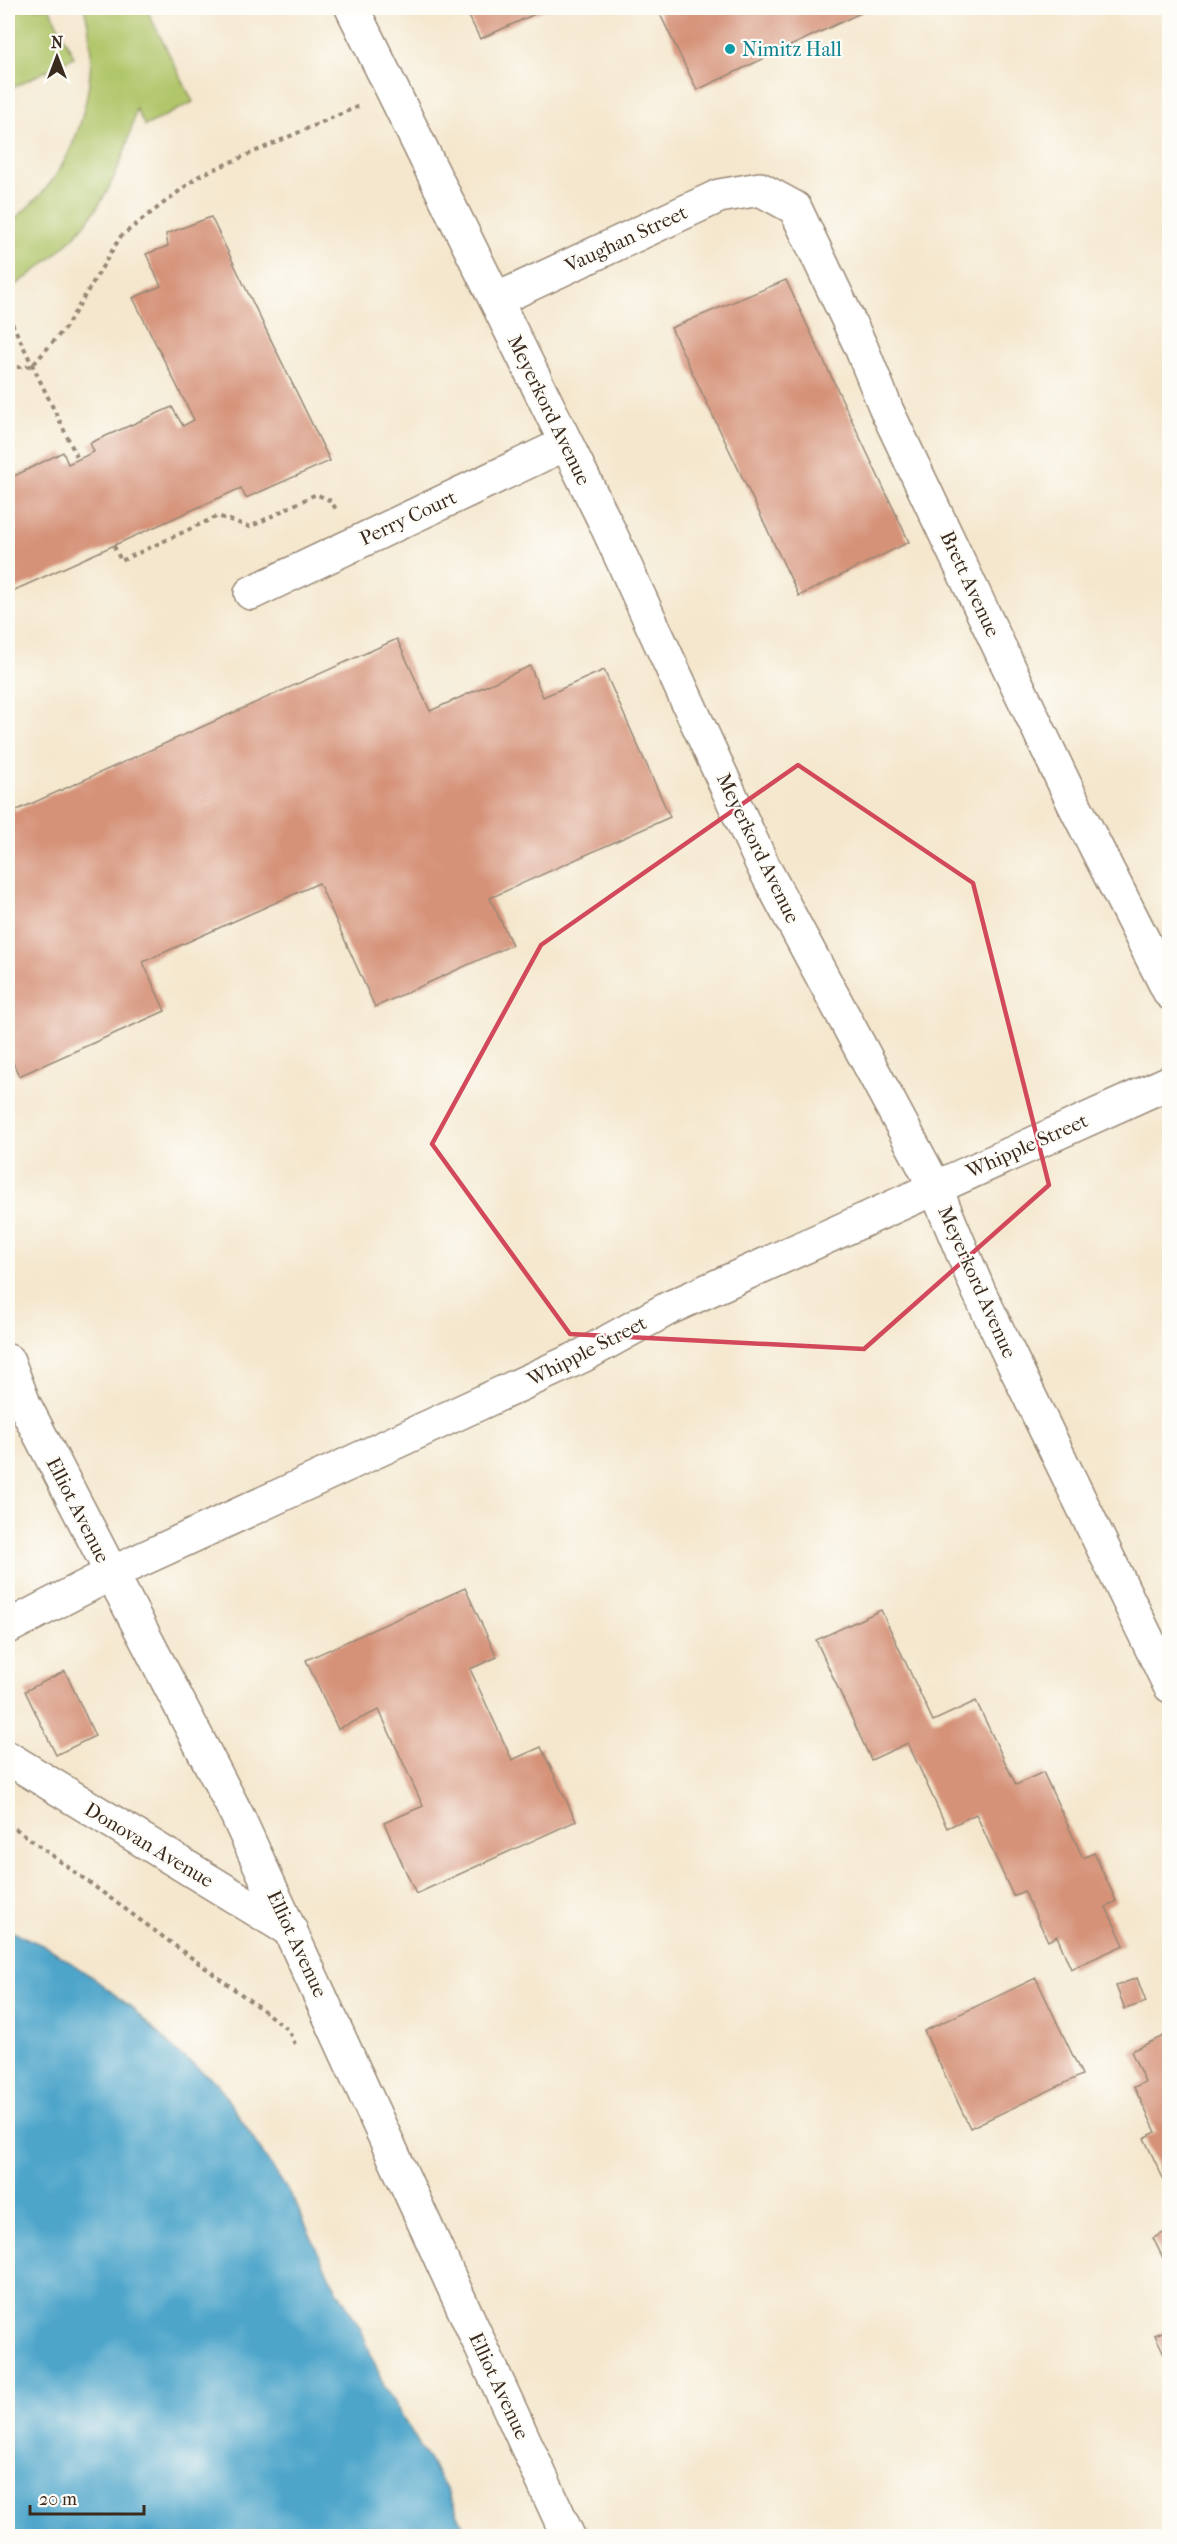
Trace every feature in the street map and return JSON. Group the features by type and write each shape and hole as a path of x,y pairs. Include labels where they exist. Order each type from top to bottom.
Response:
{"street":[{"name":"Meyerkord Avenue","path":"352,8 609,530 764,867 935,1187 979,1292 1170,1686"},
{"name":"Vaughan Street","path":"496,300 719,196 760,189"},
{"name":"Brett Avenue","path":"760,189 795,208 861,347 887,411 1074,804 1170,993"},
{"name":"Perry Court","path":"251,593 565,444"},
{"name":"Whipple Street","path":"8,1627 110,1574 582,1356 669,1308 1170,1082"},
{"name":"Elliot Avenue","path":"8,1361 24,1404 110,1574 237,1815 568,2536"},
{"name":"Donovan Avenue","path":"8,1758 291,1931"}],"path":[{"path":"8,368 32,366 66,327 121,236 190,183 392,91"},
{"path":"8,315 78,459"},
{"path":"114,546 121,561 218,516 250,526 316,494 331,501 353,544"},
{"path":"8,1824 264,2011 288,2030 295,2044"}],"highlighted area":[{"path":"798,765 973,883 1049,1185 864,1349 570,1334 432,1144 541,945"}],"green space":[{"path":"8,8 49,8 74,57 8,90"},
{"path":"84,8 146,8 193,102 145,126 136,109 119,167 93,214 56,254 8,290 8,225 40,196 56,175 75,137 82,116 90,72 91,50"}],"water":[{"path":"8,1930 49,1948 92,1977 131,2007 179,2054 217,2083 295,2202 330,2278 360,2327 384,2386 446,2489 468,2536 8,2536"}],"building":[{"path":"465,8 548,8 480,39"},
{"name":"Nimitz Hall","path":"657,8 871,8 697,90"},
{"path":"211,217 330,461 246,498 241,488 8,593 8,479 63,452 68,464 94,452 90,443 172,407 183,426 194,420 133,298 161,286 146,254 168,246 166,234"},
{"path":"786,280 909,542 799,596 671,328"},
{"path":"397,639 430,711 530,666 543,697 604,670 670,817 490,898 512,945 375,1007 319,883 143,962 165,1011 19,1076 8,1051 8,795 15,811"},
{"path":"465,1588 497,1657 470,1669 512,1760 541,1747 576,1821 416,1894 384,1823 423,1806 379,1710 338,1729 306,1660"},
{"path":"881,1610 933,1721 976,1701 1016,1785 1043,1772 1083,1858 1094,1853 1116,1901 1106,1907 1124,1945 1071,1969 1057,1936 1048,1941 1024,1891 1013,1896 976,1814 947,1828 908,1743 871,1760 816,1640"},
{"path":"65,1671 95,1736 56,1755 25,1691"},
{"path":"1036,1978 1082,2075 970,2128 924,2031"},
{"path":"1137,1978 1146,2002 1125,2009 1116,1986"},
{"path":"1170,2033 1170,2193 1144,2138 1156,2132 1134,2087 1145,2082 1131,2051"},
{"path":"1170,2230 1170,2272 1153,2238"},
{"path":"1170,2329 1170,2366 1155,2335"}],"place":[{"name":"Nimitz Hall","path":"730,49"}]}
